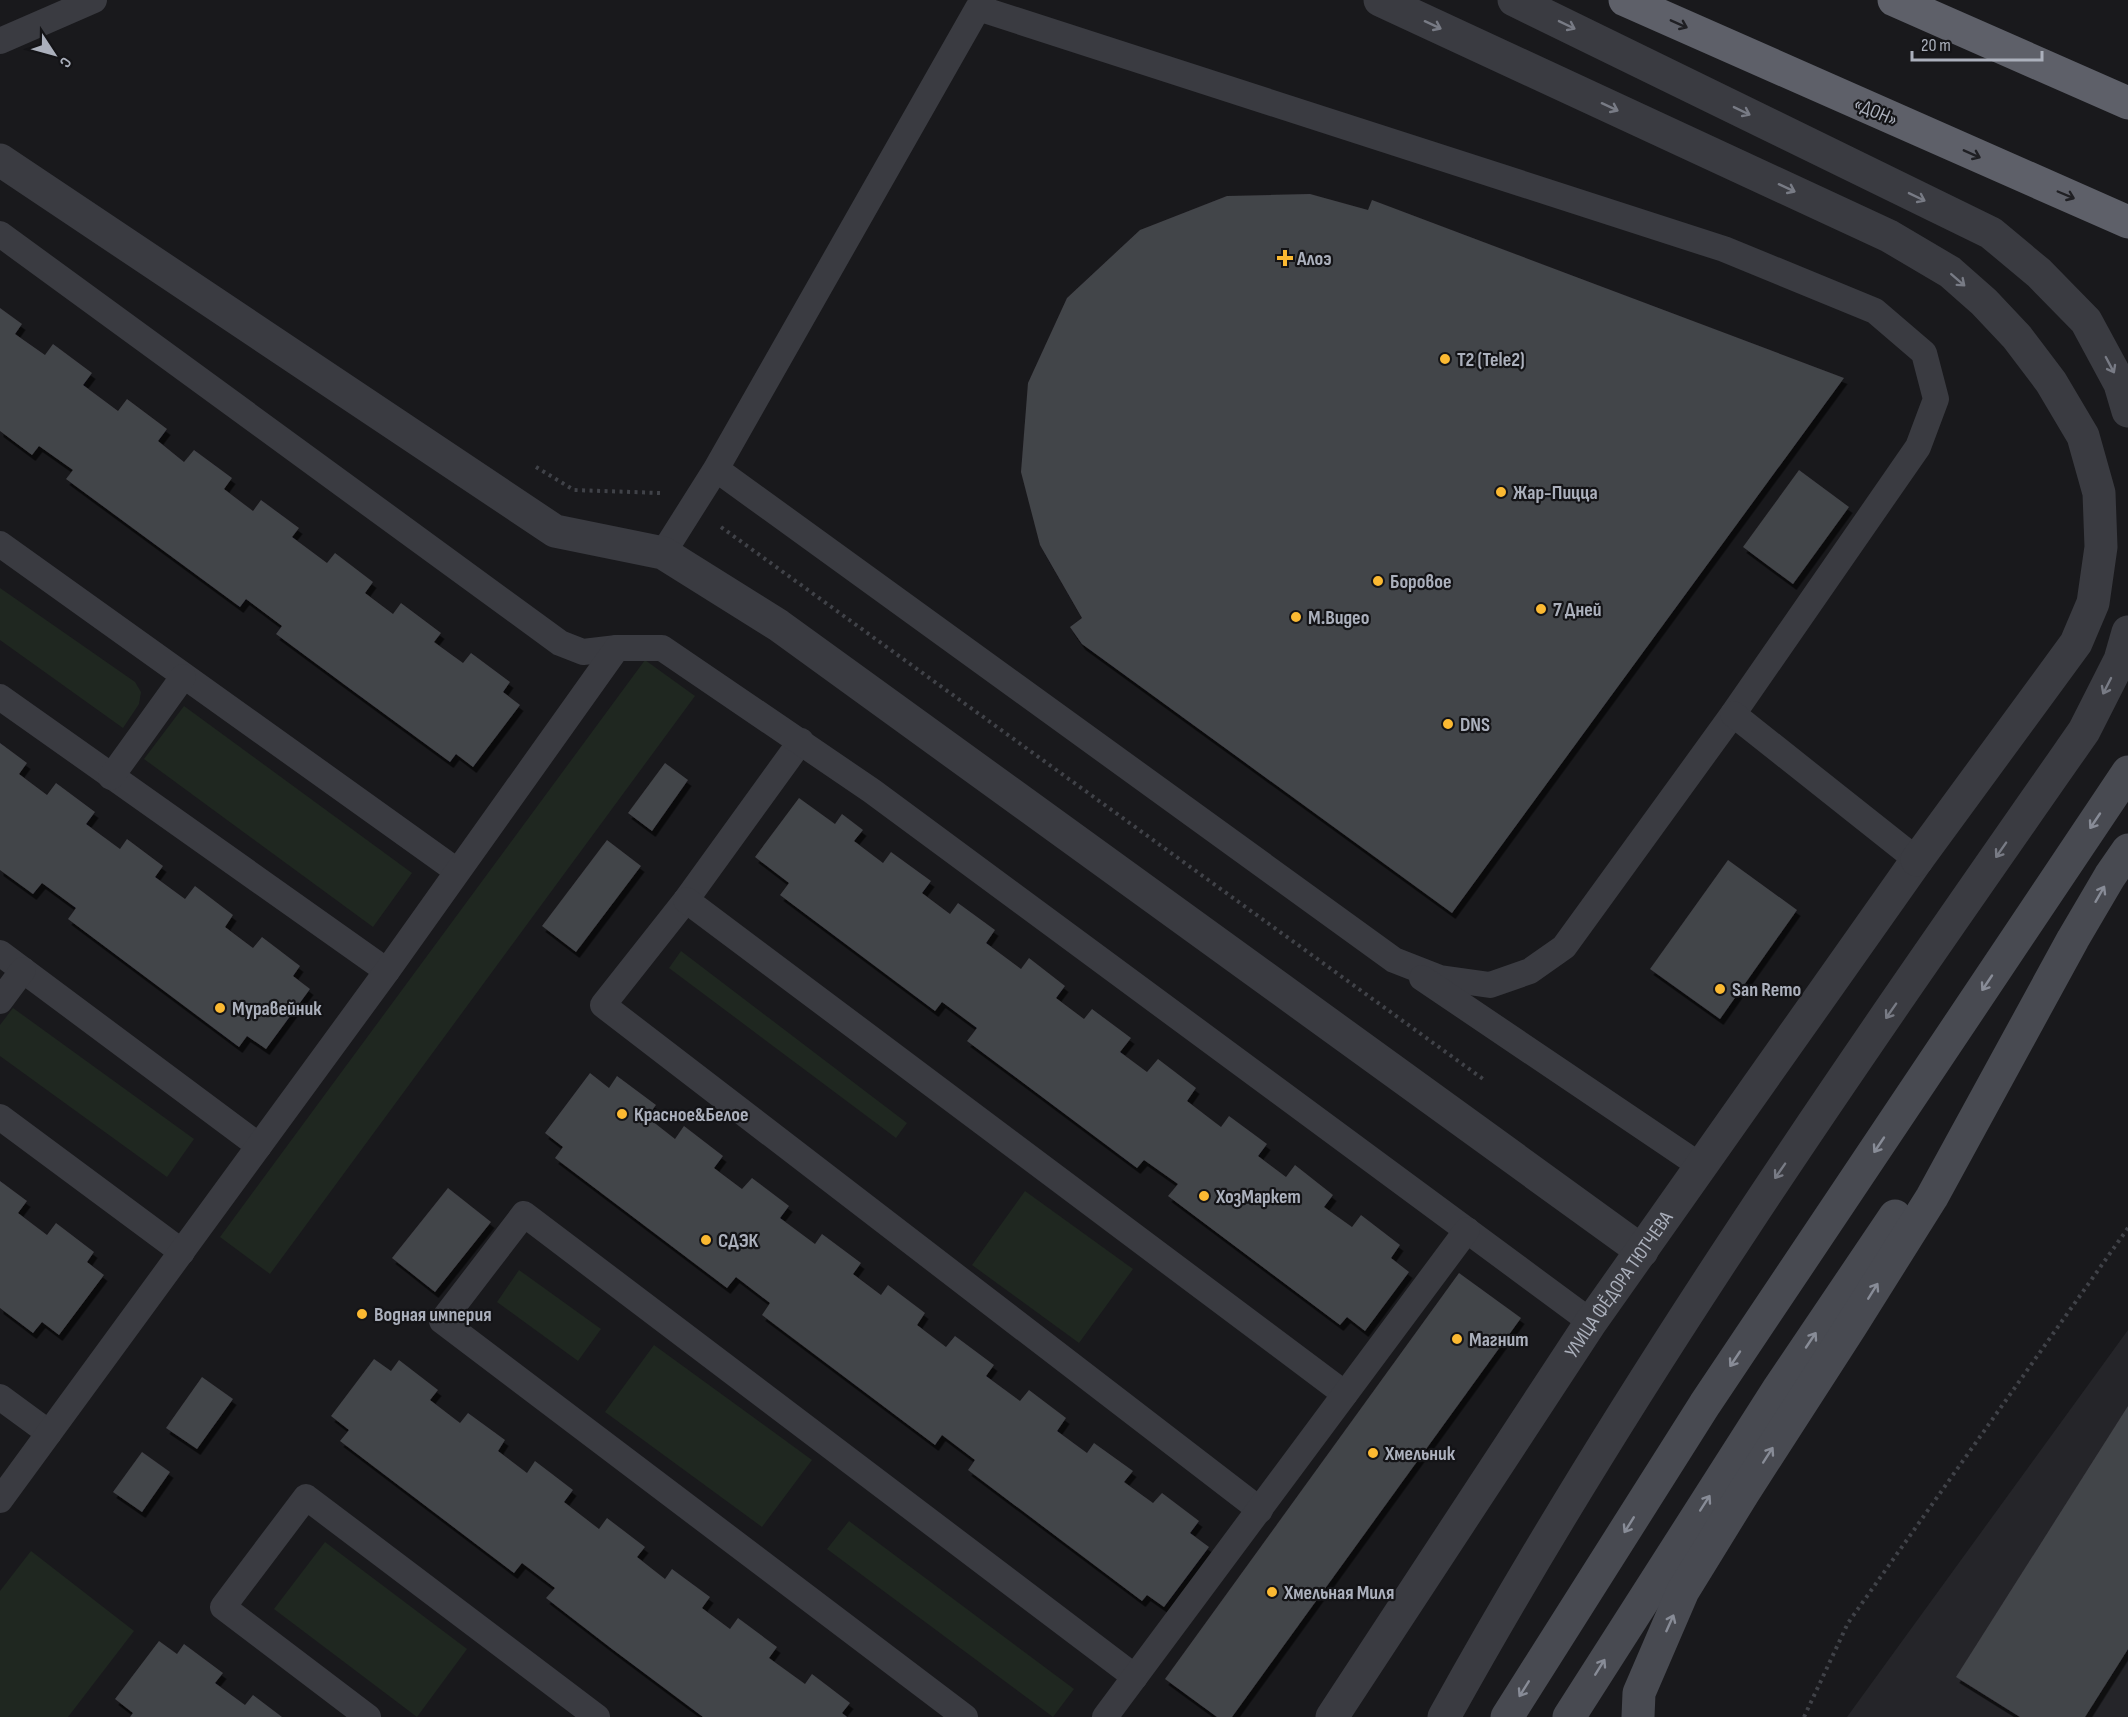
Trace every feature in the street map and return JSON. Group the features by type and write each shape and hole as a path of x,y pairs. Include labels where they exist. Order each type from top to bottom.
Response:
{"highway":[{"name":"«ДОН»","path":"1625,0 2128,222"},
{"path":"1894,0 2128,103"}],"main road":[{"path":"1976,35 2128,94"},
{"path":"1507,1717 1706,1404 2128,772"},
{"path":"1638,1717 1639,1693 1683,1591 1932,1197 2073,939 2128,850"},
{"path":"1569,1717 1772,1398 1919,1180 2073,939"}],"street":[{"name":"УЛИЦА ФЁДОРА ТЮТЧЕВА","path":"1332,1717 1591,1322 1917,860 2076,642 2093,603 2101,547 2099,493 2083,436 2051,382 2017,337 1984,302 1950,272 1889,236 1380,0"},
{"path":"1514,0 1991,233 2039,273 2086,321 2120,384 2128,411"},
{"path":"0,160 555,531 663,553 778,626 1642,1251"},
{"path":"1444,1717 1485,1644 1664,1347 1774,1180 2084,731 2120,660 2128,632"}],"lane":[{"path":"0,41 94,0"},
{"path":"663,553 716,469 978,8 1724,249 1875,311 1924,353 1936,399 1918,447 1733,714 1564,947 1530,971 1490,985 1440,978 1394,960"},
{"path":"0,234 560,643 583,652 617,648 662,648 801,741 892,805 1591,1322"},
{"path":"716,469 1394,960 1702,1167"},
{"path":"0,544 458,871"},
{"path":"0,1500 387,971 617,648"},
{"path":"111,777 183,676"},
{"path":"0,697 387,971"},
{"path":"1733,714 1917,860"},
{"path":"801,741 686,900 603,1005 1260,1510"},
{"path":"686,900 1345,1394"},
{"path":"0,953 259,1146"},
{"path":"0,1001 23,970"},
{"path":"0,1117 182,1252"},
{"path":"965,1717 442,1321 524,1214 1135,1677"},
{"path":"1113,1714 1135,1677 1467,1230"},
{"path":"0,1397 49,1433"},
{"path":"368,1717 223,1607 306,1497 597,1717"}],"path":[{"path":"1804,1717 1848,1623 2128,1228"}],"shaded area":[{"path":"0,588 135,682 141,692 139,704 123,728 0,640"},
{"path":"645,660 695,696 270,1274 220,1237"},
{"path":"184,706 412,873 373,927 144,759"},
{"path":"681,951 907,1123 896,1138 669,968"},
{"path":"13,1008 194,1139 167,1177 0,1056 0,1025"},
{"path":"1025,1191 1133,1269 1079,1343 972,1265"},
{"path":"519,1270 601,1329 578,1361 497,1302"},
{"path":"2128,1330 2128,1717 1847,1717"},
{"path":"654,1345 812,1460 762,1527 605,1412"},
{"path":"849,1521 1074,1689 1053,1717 827,1549"},
{"path":"325,1542 467,1649 417,1717 274,1609"},
{"path":"31,1551 134,1631 68,1717 0,1717 0,1591"}],"building":[{"name":"Боровое","path":"1310,194 1368,210 1372,200 1844,378 1452,913 1082,644 1070,627 1082,618 1040,545 1021,472 1028,383 1067,298 1140,230 1227,196"},
{"path":"0,308 22,324 15,334 45,355 53,344 92,373 83,385 118,411 127,399 167,429 158,441 184,462 194,450 232,478 224,489 253,511 261,500 299,528 292,537 327,563 335,553 373,582 365,593 393,614 401,603 441,633 434,642 463,663 471,653 510,682 503,692 520,705 473,767 456,754 450,762 276,634 282,626 246,599 240,607 66,479 73,470 39,446 32,455 0,431"},
{"path":"1799,470 1849,507 1793,584 1743,547"},
{"path":"0,743 27,763 19,774 47,795 56,783 95,812 86,824 120,849 127,839 163,866 155,877 185,899 195,886 233,915 225,927 253,948 262,937 300,966 293,976 310,989 266,1049 247,1036 239,1047 68,919 76,908 42,883 33,894 0,870"},
{"path":"665,763 688,780 652,831 628,813"},
{"path":"799,798 835,824 842,814 863,830 854,841 883,863 891,852 931,881 922,893 950,914 958,903 995,930 986,943 1021,969 1029,958 1065,986 1056,998 1084,1019 1092,1009 1131,1038 1120,1052 1147,1072 1158,1059 1196,1088 1187,1101 1221,1127 1229,1116 1267,1144 1258,1156 1286,1177 1295,1165 1333,1195 1324,1207 1352,1227 1361,1215 1400,1245 1391,1258 1409,1272 1365,1331 1347,1317 1340,1325 1168,1196 1178,1184 1144,1160 1137,1168 967,1041 977,1028 942,1002 935,1011 780,895 789,883 755,857"},
{"path":"607,840 641,866 576,952 542,926"},
{"path":"1728,860 1797,910 1720,1019 1650,969"},
{"path":"590,1073 609,1088 617,1076 656,1105 647,1117 675,1139 684,1126 723,1156 714,1168 742,1189 752,1178 789,1206 780,1218 815,1244 822,1234 861,1263 853,1274 881,1295 888,1285 925,1313 917,1325 946,1347 955,1336 994,1365 986,1376 1020,1401 1029,1390 1066,1418 1057,1431 1087,1453 1094,1443 1133,1471 1124,1482 1153,1503 1162,1493 1199,1521 1190,1533 1209,1547 1164,1607 1147,1595 1142,1601 968,1470 975,1460 942,1435 935,1445 762,1315 770,1303 736,1277 727,1288 555,1158 563,1147 545,1133"},
{"path":"0,1181 27,1201 18,1213 47,1235 56,1223 94,1252 87,1262 104,1275 59,1335 42,1322 33,1333 0,1308"},
{"path":"448,1188 491,1222 435,1292 392,1258"},
{"path":"1459,1273 1521,1318 1232,1717 1217,1717 1165,1679"},
{"path":"374,1359 391,1371 399,1360 438,1390 430,1400 460,1423 468,1413 505,1440 498,1451 527,1473 535,1461 573,1490 564,1502 599,1529 607,1518 645,1547 637,1557 665,1579 672,1569 710,1597 702,1608 730,1629 738,1618 777,1647 769,1658 805,1684 812,1674 850,1703 842,1713 847,1717 703,1717 612,1649 546,1598 555,1588 522,1563 514,1573 340,1441 349,1430 331,1416"},
{"path":"202,1377 233,1399 197,1449 166,1428"},
{"path":"2128,1406 2128,1649 2085,1717 2020,1717 1956,1677"},
{"path":"142,1452 170,1472 142,1512 113,1492"},
{"path":"159,1641 177,1654 184,1644 223,1673 215,1683 245,1705 253,1695 282,1717 130,1717 133,1713 115,1699"}],"place":[{"name":"Алоэ","path":"1285,258"},
{"name":"T2 (Tele2)","path":"1445,359"},
{"name":"Жар-Пицца","path":"1501,492"},
{"name":"Боровое","path":"1378,581"},
{"name":"7 Дней","path":"1541,609"},
{"name":"М.Видео","path":"1296,617"},
{"name":"DNS","path":"1448,724"},
{"name":"San Remo","path":"1720,989"},
{"name":"Муравейник","path":"220,1008"},
{"name":"Красное&Белое","path":"622,1114"},
{"name":"ХозМаркет","path":"1204,1196"},
{"name":"СДЭК","path":"706,1240"},
{"name":"Водная империя","path":"362,1314"},
{"name":"Магнит","path":"1457,1339"},
{"name":"Хмельник","path":"1373,1453"},
{"name":"Хмельная Миля","path":"1272,1592"}]}
